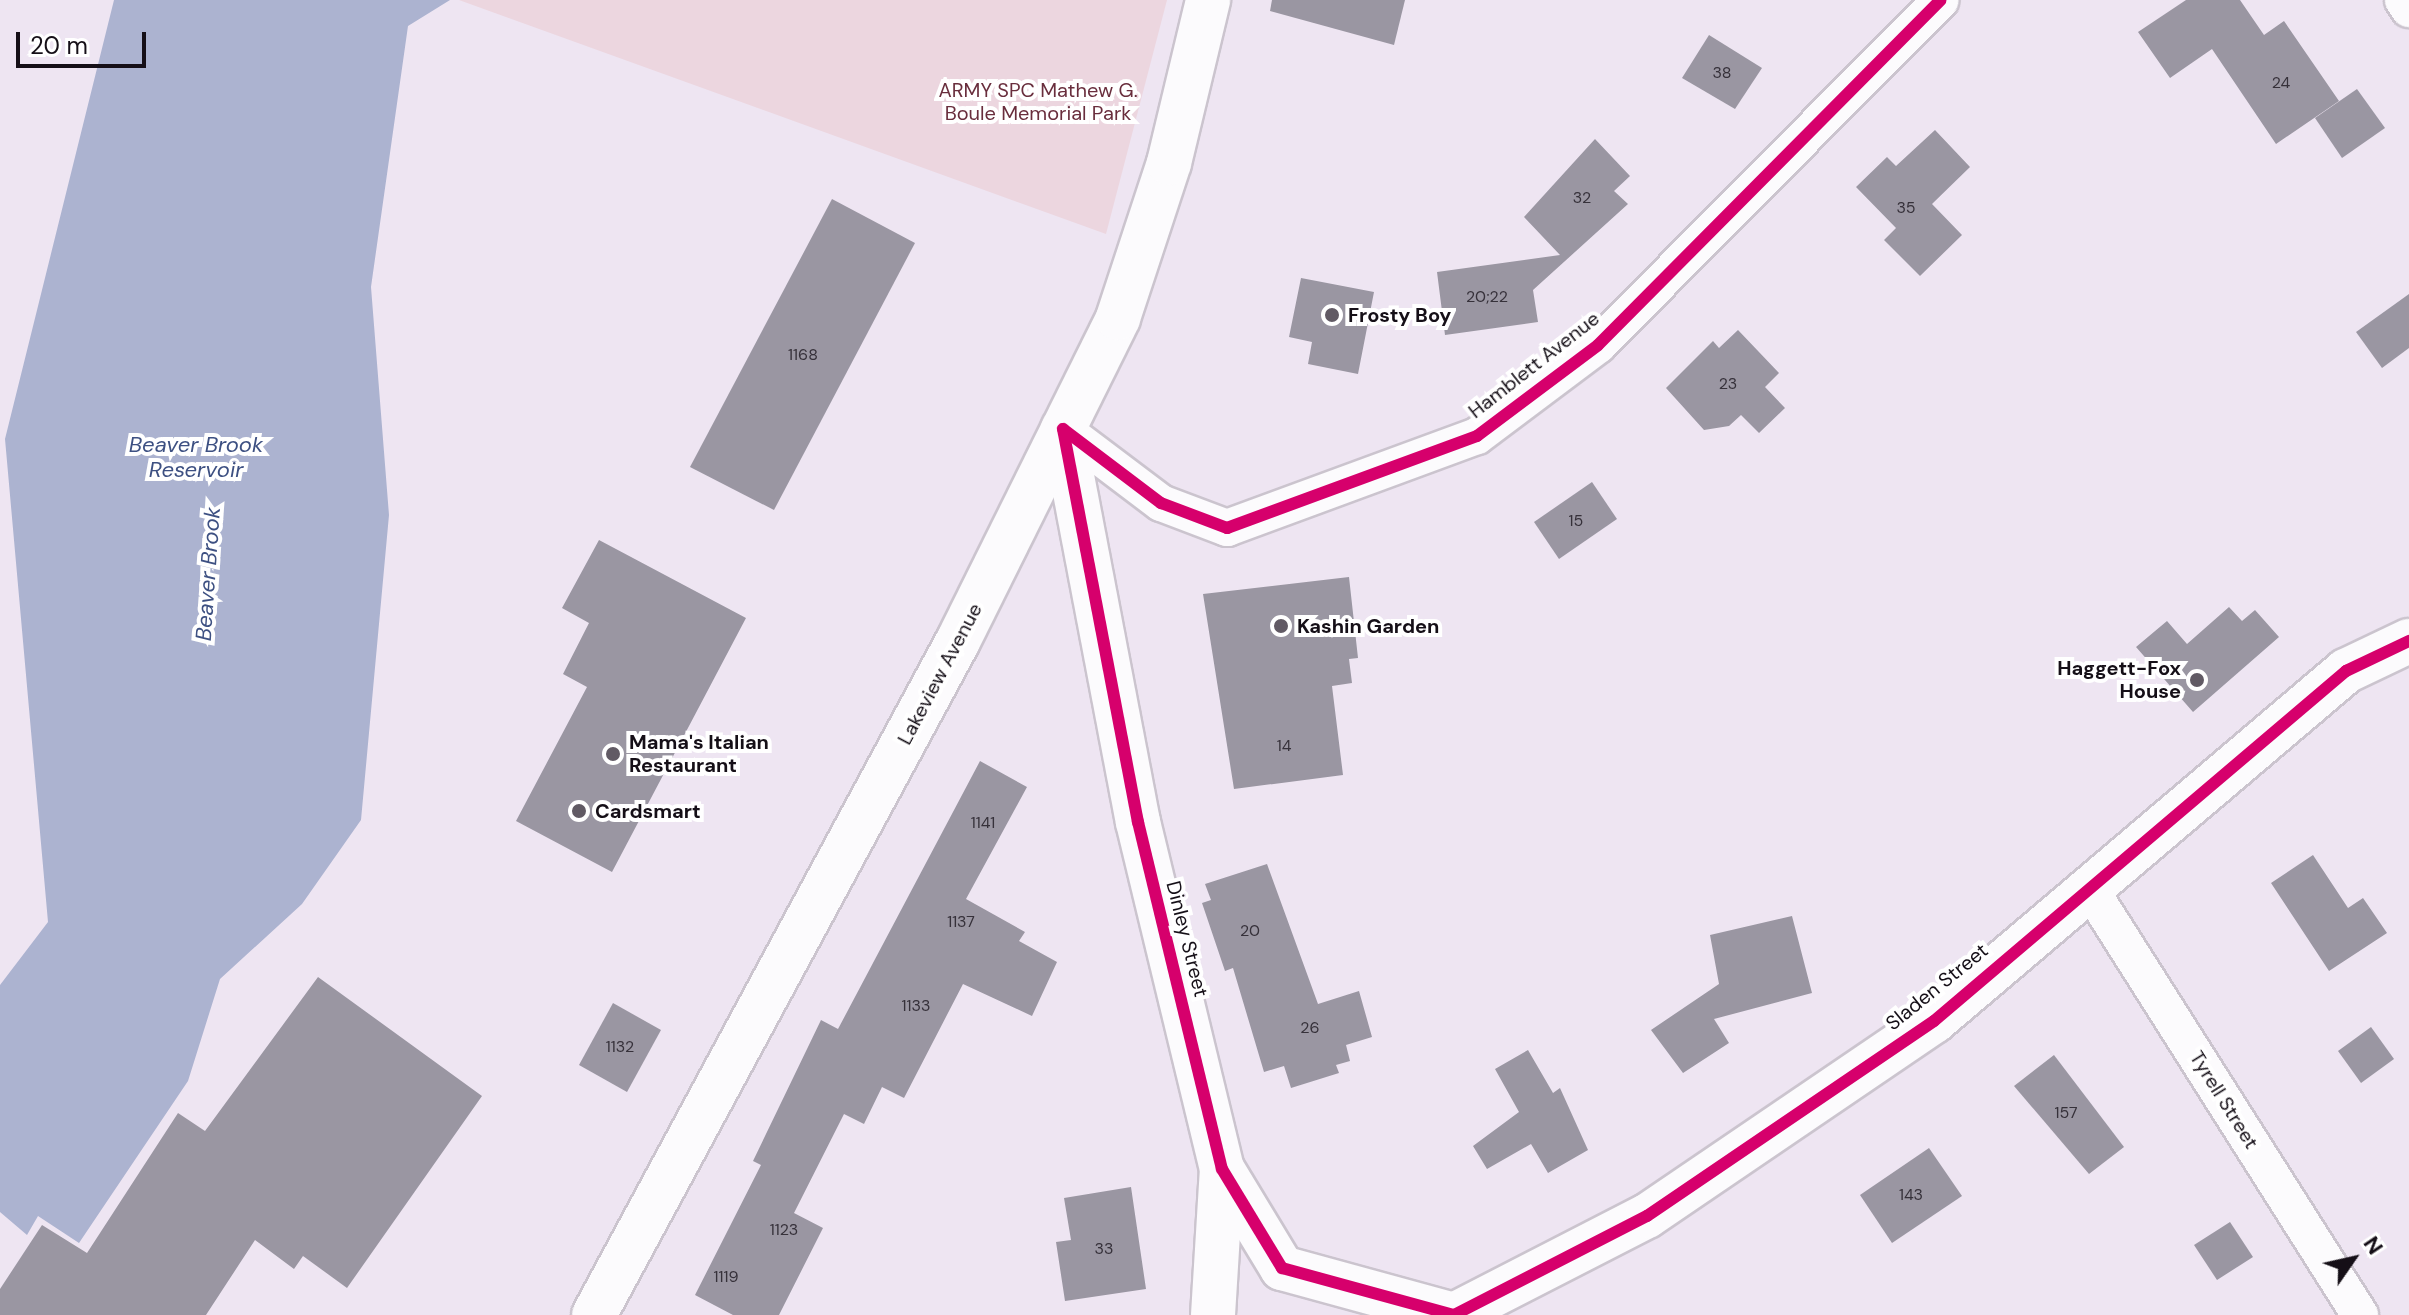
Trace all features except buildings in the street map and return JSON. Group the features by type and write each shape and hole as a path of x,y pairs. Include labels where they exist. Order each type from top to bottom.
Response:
{"street":[{"name":"Lakeview Avenue","path":"594,1315 958,641 1063,429 1128,288 1169,163 1208,0"},
{"name":"Hamblett Avenue","path":"1063,429 1161,503 1227,528 1477,436 1598,345 1941,0"},
{"path":"2403,0 2409,9"},
{"name":"Dinley Street","path":"1063,429 1138,822 1222,1169 1213,1315"},
{"name":"Sladen Street","path":"1454,1315 1647,1216 1934,1021 2088,886 2346,671 2409,641"},
{"name":"Tyrell Street","path":"2088,886 2360,1315"},
{"name":"Dinley Street","path":"1222,1169 1282,1268 1454,1315"}],"green space":[{"name":"ARMY SPC Mathew G. Boule Memorial Park","path":"459,0 1167,0 1106,234"}],"water":[{"name":"Beaver Brook Reservoir","path":"114,0 450,0 408,26 371,287 389,515 361,820 302,904 220,979 188,1081 79,1243 38,1216 27,1235 0,1212 0,985 48,922 5,439"}],"cycle path":[{"path":"1063,429 1161,503 1227,528 1477,436 1598,345 1941,0"},
{"path":"1063,429 1138,822 1222,1169 1282,1268 1454,1315"},
{"path":"1454,1315 1647,1216 1934,1021 2346,671 2409,641"}],"place":[{"name":"Frosty Boy","path":"1332,315"},
{"name":"Kashin Garden","path":"1281,626"},
{"name":"Haggett-Fox House","path":"2197,680"},
{"name":"Mama's Italian Restaurant","path":"613,754"},
{"name":"Cardsmart","path":"579,811"}],"water label":[{"name":"Beaver Brook","path":"208,574"}]}
